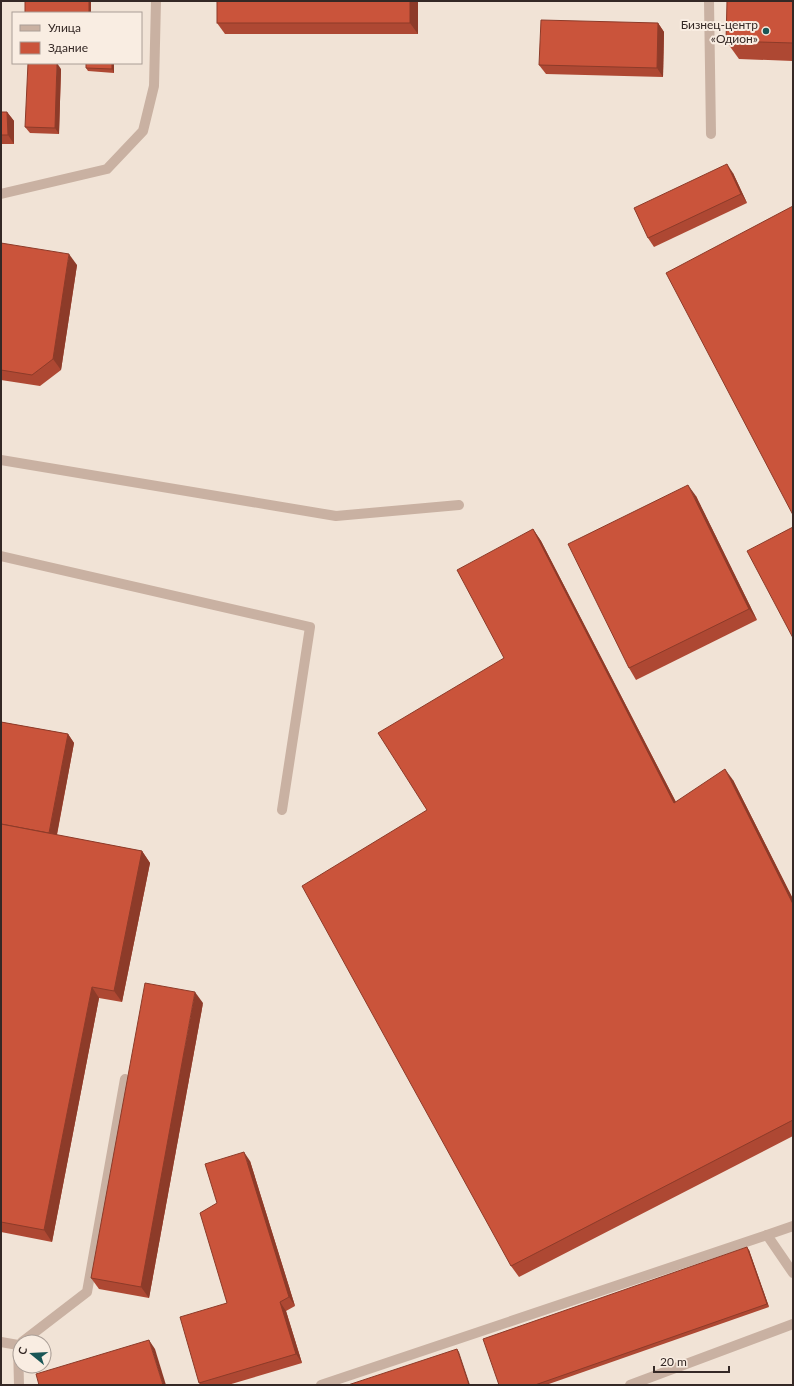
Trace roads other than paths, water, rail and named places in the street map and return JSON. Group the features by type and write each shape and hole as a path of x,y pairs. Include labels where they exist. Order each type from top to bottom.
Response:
{"street":[{"path":"1,194 107,169 143,131 154,86 156,1"},
{"path":"709,1 711,134"},
{"path":"1,460 336,516 459,504"},
{"path":"1,556 310,627 282,810"},
{"path":"32,1334 87,1292 125,1079"},
{"path":"321,1385 793,1226"},
{"path":"767,1235 793,1273"},
{"path":"630,1385 793,1324"},
{"path":"1,1342 12,1343"},
{"path":"19,1374 19,1385"}],"place":[{"name":"Бизнец-центр «Одион»","path":"766,31"}]}
